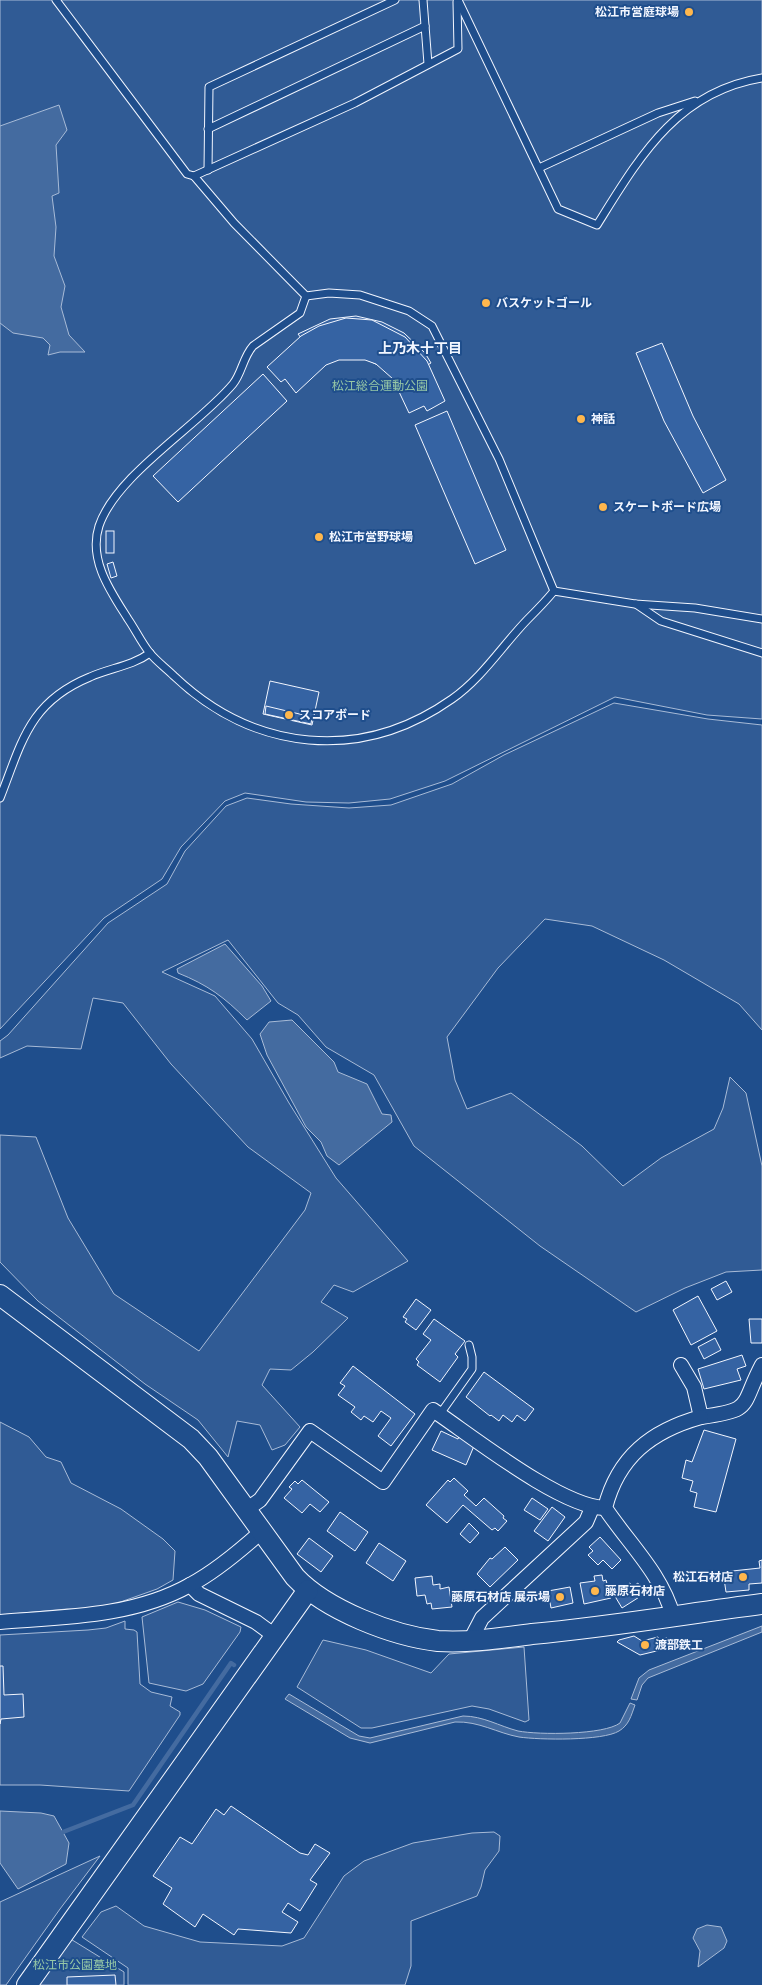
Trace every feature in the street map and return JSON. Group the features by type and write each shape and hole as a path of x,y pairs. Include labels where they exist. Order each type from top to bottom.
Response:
{"street":[{"path":"0,1295 191,1439 208,1457 261,1532 308,1590 333,1605 408,1636 439,1641 470,1641 580,1630 762,1604"},
{"path":"470,1641 482,1618 586,1522 598,1508 618,1475 638,1448 658,1433 701,1418 736,1411 742,1406 762,1365"},
{"path":"681,1366 694,1387 701,1418"},
{"path":"246,1510 260,1500 310,1431 383,1482 433,1410 546,1486 598,1508 659,1581 673,1616"},
{"path":"0,1622 101,1614 145,1603 190,1585 261,1532"},
{"path":"190,1585 199,1594 256,1622 276,1636"},
{"path":"27,1985 308,1590"}],"lane":[{"path":"56,0 187,174 194,176 234,223 306,296"},
{"path":"208,170 209,87 395,0"},
{"path":"423,0 428,64"},
{"path":"194,176 355,103 458,48 458,0"},
{"path":"458,0 558,209 597,226 649,146 669,124 704,99"},
{"path":"208,129 426,26"},
{"path":"539,168 658,113 704,99 739,82 762,78"},
{"path":"306,296 329,293 360,294 409,311 432,326 499,459 554,592"},
{"path":"306,296 300,313 253,346 248,352 234,383 134,477 108,509 99,527 99,564 108,586 150,653 207,704 232,718 284,738 316,742 348,741 401,727 455,698 494,660 554,592"},
{"path":"554,592 636,604 695,608 762,619"},
{"path":"636,604 661,621 762,653"},
{"path":"0,798 23,738 45,705 79,682 140,661 150,653"},
{"path":"440,1414 472,1369 469,1345"}],"shaded area":[{"name":"松江総合運動公園","path":"0,0 762,0 762,719 707,715 615,697 445,781 390,799 349,803 306,802 245,793 225,801 181,847 162,879 104,918 0,1029"},
{"path":"59,105 67,130 56,145 59,193 52,196 56,227 54,256 65,286 61,307 69,335 85,352 60,352 48,355 50,345 43,338 13,333 0,323 0,126"},
{"path":"614,703 708,719 762,725 762,1030 739,1004 664,960 592,926 545,919 498,968 447,1037 455,1080 467,1109 511,1093 582,1146 623,1186 661,1158 714,1129 723,1108 730,1077 746,1093 762,1166 762,1270 726,1272 685,1288 636,1312 540,1246 414,1146 374,1075 326,1047 298,1015 278,1003 228,940 162,972 215,996 252,1039 336,1178 408,1261 353,1292 334,1285 321,1302 348,1318 313,1352 291,1370 270,1369 262,1385 300,1427 285,1445 272,1450 260,1425 237,1421 228,1457 198,1420 145,1384 38,1301 0,1262 0,1135 36,1137 68,1218 114,1294 199,1351 305,1210 311,1193 248,1147 171,1064 123,1003 93,998 81,1049 27,1046 0,1058 0,1041 8,1035 108,923 167,884 185,851 226,806 247,798 291,804 349,808 391,805 452,784 504,755"},
{"path":"225,944 262,986 271,1001 247,1020 215,992 178,973 177,969"},
{"path":"292,1020 334,1062 338,1072 367,1084 382,1114 391,1115 392,1122 339,1165 327,1156 321,1142 306,1127 267,1055 260,1034 269,1022"},
{"path":"0,1422 29,1437 46,1457 61,1462 71,1483 121,1509 163,1539 175,1551 173,1580 157,1589 98,1610 67,1609 0,1615"},
{"path":"178,1602 205,1610 241,1627 240,1632 203,1684 186,1691 149,1683 142,1617"},
{"path":"125,1621 125,1629 137,1632 140,1684 151,1692 172,1697 170,1706 180,1712 180,1715 129,1791 40,1785 0,1785 0,1635 106,1628"},
{"path":"762,1626 762,1632 648,1678 642,1685 637,1700 631,1699 639,1678 649,1670"},
{"path":"323,1640 366,1650 431,1673 449,1654 524,1647 529,1720 525,1722 489,1709 472,1706 372,1728 361,1728 297,1687"},
{"path":"289,1694 359,1736 370,1738 463,1716 470,1716 518,1731 586,1732 612,1727 620,1723 630,1703 635,1705 629,1720 622,1729 599,1737 570,1739 528,1738 511,1735 472,1723 455,1722 370,1743 350,1738 285,1699"},
{"path":"0,1811 41,1813 54,1816 69,1843 66,1864 18,1889 0,1863"},
{"path":"494,1832 500,1836 499,1851 485,1870 477,1896 411,1921 411,1966 405,1985 128,1985 128,1968 82,1937 101,1912 116,1906 144,1926 200,1942 282,1946 304,1938 344,1876 364,1861 413,1843 472,1833"},
{"name":"松江市公園墓地","path":"100,1856 6,1985 0,1985 0,1902"},
{"path":"707,1925 721,1927 727,1941 724,1948 698,1967 700,1951 693,1938 697,1929"},
{"name":"松江市公園墓地","path":"69,1938 124,1972 124,1985 38,1985"}],"building":[{"path":"356,316 382,322 404,333 425,353 431,363 398,382 384,368 363,358 339,358 322,365 298,334 330,319"},
{"path":"346,318 372,320 405,337 427,361 445,401 427,411 424,406 409,413 393,379 376,364 365,360 339,360 326,365 296,393 285,379 281,382 267,367 301,336 319,326"},
{"path":"662,343 693,416 726,480 703,493 664,421 636,353"},
{"path":"263,374 287,401 178,502 153,476"},
{"path":"447,411 506,550 475,564 415,425"},
{"path":"106,531 114,531 114,553 106,553"},
{"path":"113,562 117,576 111,578 107,564"},
{"path":"270,681 319,692 312,725 263,714"},
{"name":"スコアボード","path":"266,706 312,717 311,724 265,714"},
{"path":"726,1281 732,1292 717,1300 711,1289"},
{"path":"698,1296 717,1331 691,1345 673,1310"},
{"path":"416,1299 431,1310 416,1330 405,1322 407,1319 403,1317"},
{"path":"434,1319 465,1341 455,1354 458,1357 440,1382 417,1365 419,1362 416,1359 431,1340 423,1334"},
{"path":"749,1319 762,1319 762,1343 751,1343"},
{"path":"715,1338 721,1350 704,1359 698,1347"},
{"path":"742,1355 746,1366 737,1369 741,1380 704,1389 698,1369"},
{"path":"353,1366 415,1414 391,1446 378,1436 391,1418 381,1411 373,1422 364,1416 361,1420 351,1412 355,1407 338,1395 345,1386 340,1383"},
{"path":"484,1372 534,1409 525,1421 517,1415 512,1422 503,1415 499,1421 466,1397"},
{"path":"704,1430 736,1439 716,1512 694,1507 697,1493 690,1491 693,1481 682,1478 686,1460 692,1462"},
{"path":"441,1431 458,1439 459,1436 474,1446 466,1465 432,1450"},
{"path":"454,1478 468,1491 464,1495 476,1506 484,1498 504,1516 503,1518 507,1521 498,1531 495,1528 492,1530 463,1505 447,1523 426,1505 448,1480 450,1482"},
{"path":"302,1480 329,1502 320,1512 310,1504 302,1513 284,1498 292,1489 289,1487 295,1481 298,1484"},
{"path":"532,1498 548,1509 540,1520 524,1510"},
{"path":"552,1507 565,1517 548,1541 534,1531"},
{"path":"340,1512 368,1532 355,1551 327,1531"},
{"path":"469,1523 479,1533 470,1543 460,1534"},
{"path":"600,1537 621,1560 612,1569 603,1560 598,1565 588,1555 593,1551 589,1547"},
{"path":"309,1538 333,1556 321,1572 297,1554"},
{"path":"379,1543 406,1561 393,1581 366,1563"},
{"path":"505,1547 518,1560 490,1587 477,1574 490,1558 492,1559"},
{"name":"松江石材店","path":"762,1560 762,1583 749,1584 749,1590 726,1592 723,1572 760,1568 759,1561"},
{"name":"藤原石材店","path":"602,1575 603,1581 606,1580 611,1598 584,1604 580,1583 595,1581 594,1576"},
{"path":"432,1576 433,1585 440,1584 440,1589 449,1587 452,1607 432,1609 431,1603 427,1604 425,1595 417,1596 415,1578"},
{"path":"630,1583 632,1587 638,1583 644,1594 622,1608 613,1593"},
{"name":"藤原石材店 展示場","path":"570,1587 573,1603 551,1608 548,1591"},
{"name":"渡部鉄工","path":"634,1636 642,1641 658,1637 659,1640 667,1638 669,1648 640,1655 617,1642"},
{"path":"0,1666 3,1666 4,1695 23,1694 24,1717 1,1719 0,1724"},
{"path":"231,1806 300,1853 308,1855 315,1844 330,1853 310,1880 317,1884 300,1911 288,1903 282,1912 298,1922 291,1933 238,1929 234,1935 203,1914 195,1927 163,1904 172,1888 153,1876 180,1837 192,1844 216,1809 224,1815"},
{"path":"115,1975 116,1985 67,1985 67,1977"}],"waterway":[{"path":"63,1832 133,1805 231,1663 234,1665"}],"place":[{"name":"松江市営庭球場","path":"689,12"},
{"name":"バスケットゴール","path":"486,303"},
{"name":"神話","path":"581,419"},
{"name":"スケートボード広場","path":"603,507"},
{"name":"松江市営野球場","path":"319,537"},
{"name":"スコアボード","path":"289,715"},
{"name":"松江石材店","path":"743,1577"},
{"name":"藤原石材店","path":"595,1591"},
{"name":"藤原石材店 展示場","path":"560,1597"},
{"name":"渡部鉄工","path":"645,1645"}],"district":[{"name":"上乃木十丁目","path":"420,348"}]}
